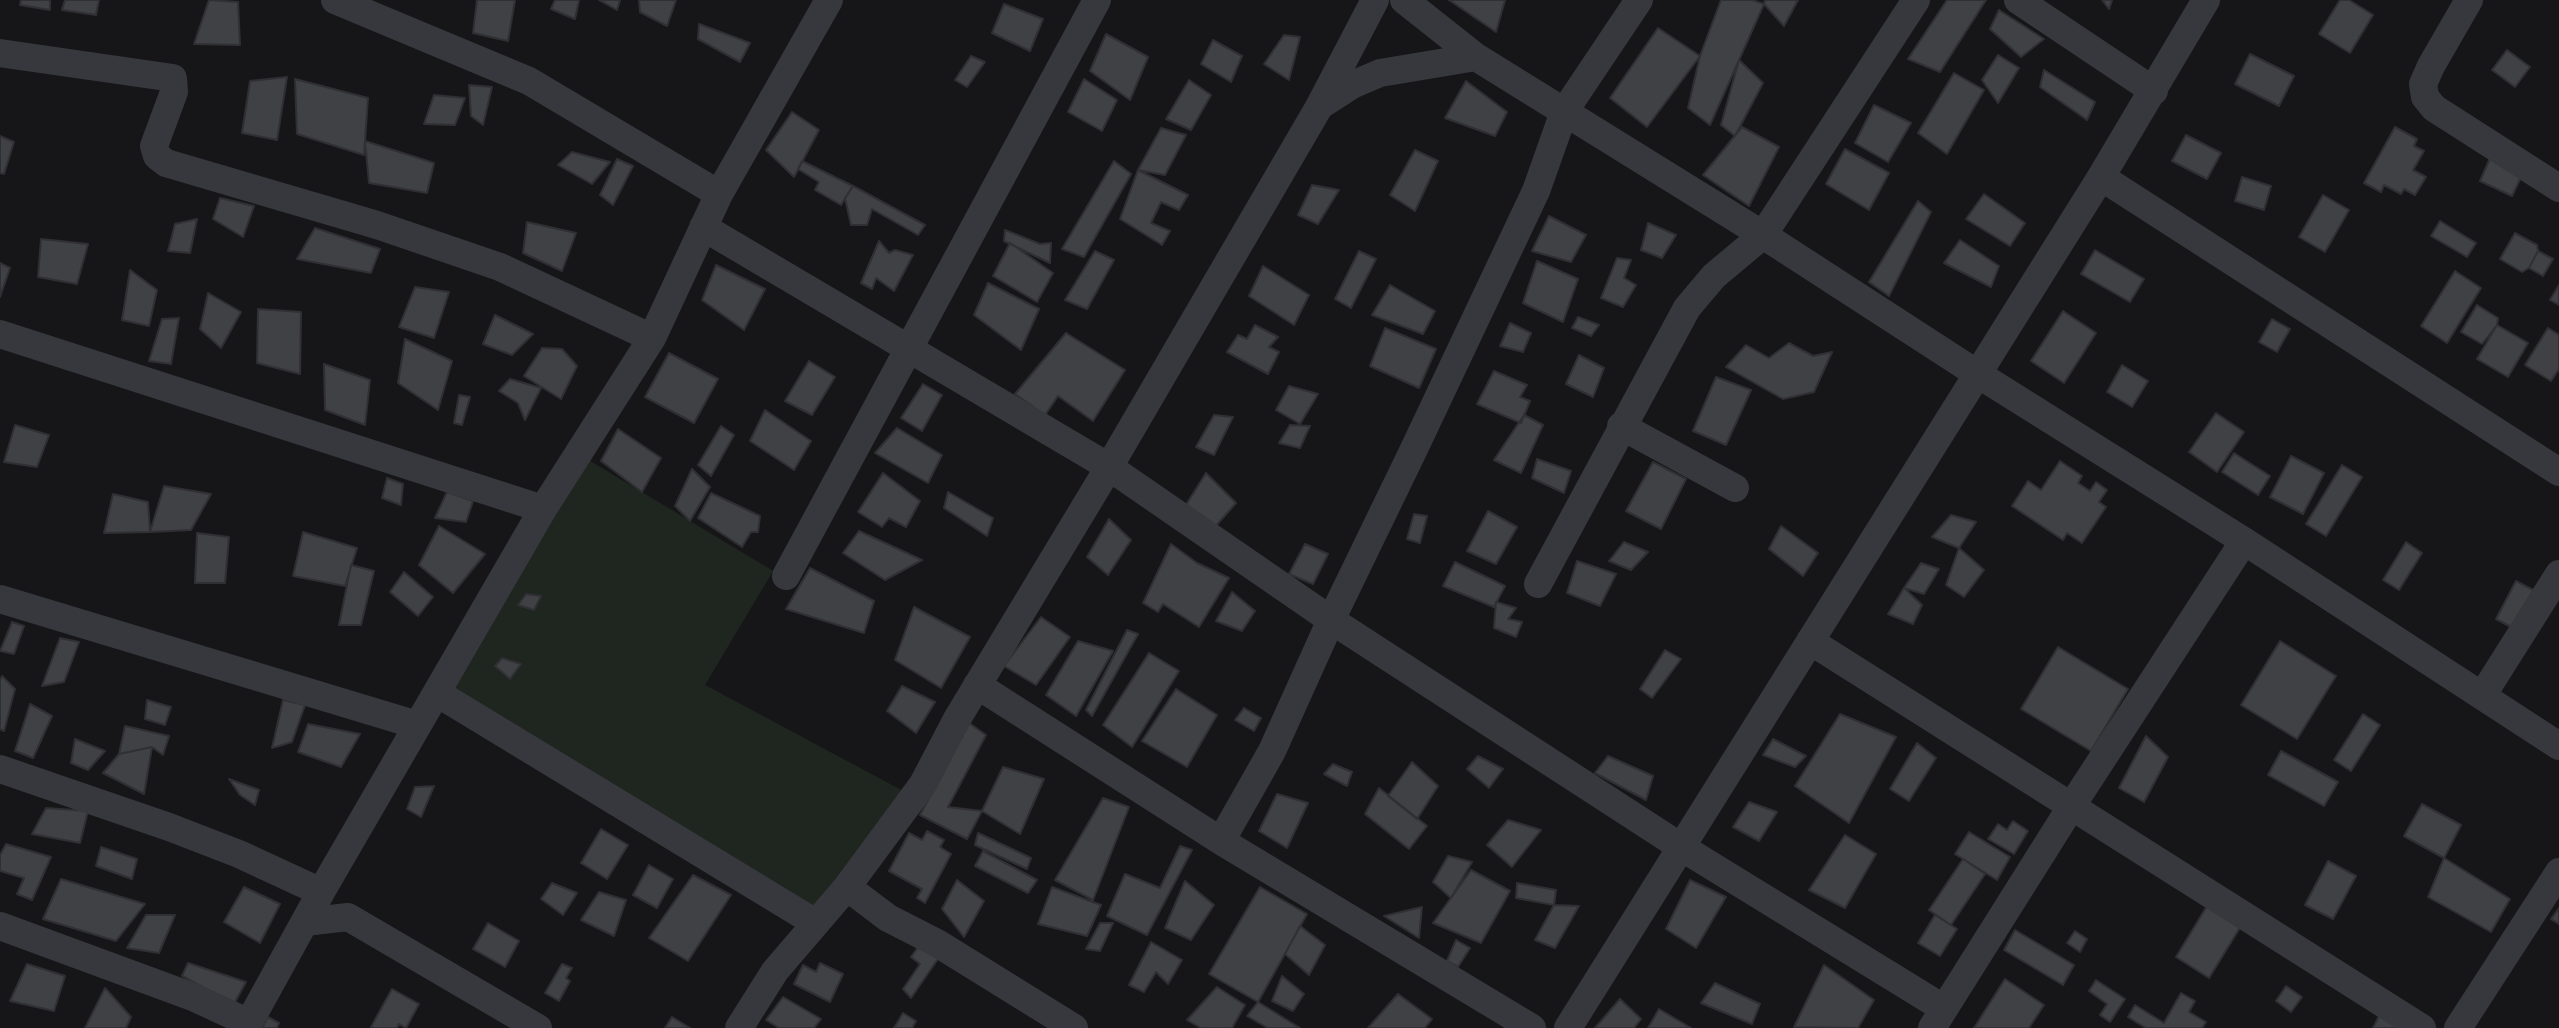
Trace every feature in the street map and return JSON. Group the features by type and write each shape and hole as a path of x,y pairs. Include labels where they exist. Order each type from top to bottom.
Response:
{"street":[{"path":"335,0 529,81 719,194"},
{"path":"0,926 193,997 247,1026 321,892 543,509 652,338 719,194 829,0"},
{"path":"786,576 1097,0"},
{"path":"739,1028 775,971 814,922 847,887 923,784 977,685 1109,467 1319,107 1375,0"},
{"path":"1404,0 1476,57 1763,234 2559,746"},
{"path":"1221,841 1272,751 1331,620 1536,191 1564,112 1639,0"},
{"path":"1538,584 1687,308 1714,276 1763,234 1916,0"},
{"path":"2018,0 2154,91"},
{"path":"1568,1028 2101,177 2206,0"},
{"path":"2469,0 2431,66 2423,84 2425,97 2434,108 2559,188"},
{"path":"0,53 173,78 174,92 154,146 157,156 166,163 377,225 500,267 652,338"},
{"path":"1319,107 1352,85 1380,73 1476,57"},
{"path":"2101,177 2559,472"},
{"path":"703,227 1109,467 1331,620 1681,847 1937,1018 2244,541"},
{"path":"0,334 543,509"},
{"path":"1621,426 1735,488"},
{"path":"2482,696 2559,574"},
{"path":"0,599 417,725"},
{"path":"1810,641 2422,1028"},
{"path":"977,685 1221,841 1532,1028"},
{"path":"437,693 814,922"},
{"path":"0,769 169,827 239,854 321,892"},
{"path":"337,868 348,917"},
{"path":"2458,1028 2559,872"},
{"path":"847,887 888,918 937,943 1074,1028"},
{"path":"305,922 348,917 538,1028"}],"shaded area":[{"path":"587,459 773,571 705,685 905,792 813,913 447,692"}],"building":[{"path":"21,0 50,0 50,10 20,5"},
{"path":"65,0 99,0 96,15 62,10"},
{"path":"209,0 238,2 240,45 194,44"},
{"path":"477,0 515,0 508,41 473,33"},
{"path":"555,0 579,0 575,19 551,9"},
{"path":"599,0 620,0 617,10"},
{"path":"639,0 676,0 667,26 640,12"},
{"path":"1449,0 1505,0 1496,32"},
{"path":"1721,0 1752,0 1764,4 1710,125 1688,108 1700,56"},
{"path":"1765,0 1798,0 1784,26 1764,4"},
{"path":"1947,0 1986,0 1940,72 1908,59"},
{"path":"2102,0 2112,0 2109,9"},
{"path":"2340,0 2349,0 2373,15 2350,53 2319,34"},
{"path":"1004,4 1043,19 1030,51 992,33"},
{"path":"1999,10 2044,39 2021,57 1990,29"},
{"path":"699,24 750,43 740,62 698,39"},
{"path":"1658,28 1700,56 1647,127 1610,98"},
{"path":"1106,34 1148,57 1130,100 1090,71"},
{"path":"1284,35 1300,37 1289,80 1264,64"},
{"path":"1213,40 1242,56 1231,82 1201,64"},
{"path":"2507,50 2530,67 2515,87 2492,70"},
{"path":"2250,54 2294,76 2279,106 2235,84"},
{"path":"1998,55 2019,68 1998,103 1982,80"},
{"path":"971,56 985,62 967,87 955,80"},
{"path":"1739,60 1763,83 1735,136 1721,125"},
{"path":"2044,70 2095,102 2087,120 2040,87"},
{"path":"1954,73 1984,90 1947,154 1918,133"},
{"path":"287,77 277,140 242,133 250,81"},
{"path":"295,79 368,98 364,155 297,134"},
{"path":"1084,79 1117,100 1102,131 1068,112"},
{"path":"1189,80 1211,95 1191,130 1166,119"},
{"path":"1466,81 1507,112 1495,136 1445,118"},
{"path":"469,85 492,87 483,125 471,116"},
{"path":"434,95 465,98 455,125 424,124"},
{"path":"1874,105 1911,123 1888,162 1855,143"},
{"path":"792,112 819,130 794,177 766,150"},
{"path":"1742,127 1779,147 1749,206 1703,175"},
{"path":"2395,127 2417,139 2414,146 2424,151 2413,170 2426,177 2415,195 2404,189 2401,194 2384,185 2381,192 2364,183"},
{"path":"1161,128 1186,135 1165,175 1138,170"},
{"path":"2186,135 2221,153 2207,179 2172,161"},
{"path":"0,136 14,142 4,174 0,173"},
{"path":"365,141 434,163 427,193 369,183"},
{"path":"1845,149 1889,173 1869,210 1826,184"},
{"path":"1415,150 1438,161 1415,211 1390,195"},
{"path":"572,152 610,162 592,184 558,165"},
{"path":"2491,156 2524,171 2512,196 2480,181"},
{"path":"617,159 633,166 613,205 600,195"},
{"path":"802,161 853,186 841,205 815,190 819,182 798,169"},
{"path":"1114,161 1131,174 1084,257 1062,249"},
{"path":"1138,170 1188,195 1179,210 1161,202 1151,223 1170,231 1162,245 1120,219"},
{"path":"2242,177 2271,186 2264,210 2235,201"},
{"path":"1312,185 1339,190 1318,224 1298,215"},
{"path":"853,186 925,225 918,235 872,209 867,225 851,225 845,198"},
{"path":"1984,194 2025,223 2010,246 1966,219"},
{"path":"2323,195 2349,210 2325,252 2299,237"},
{"path":"220,198 254,206 243,237 213,219"},
{"path":"1918,201 1931,212 1889,296 1869,282"},
{"path":"1549,216 1586,235 1571,262 1532,251"},
{"path":"197,219 190,253 168,251 175,224"},
{"path":"2440,221 2476,243 2467,257 2431,236"},
{"path":"527,222 576,233 562,271 523,253"},
{"path":"1648,223 1676,235 1662,258 1641,250"},
{"path":"315,228 380,249 371,273 297,259"},
{"path":"1005,230 1040,244 1051,243 1050,263 1004,241"},
{"path":"2515,233 2537,245 2538,251 2529,268 2522,272 2500,259"},
{"path":"41,239 88,244 77,284 38,277"},
{"path":"1960,240 1999,266 1991,287 1944,263"},
{"path":"879,241 889,253 895,250 913,255 894,291 876,278 872,289 861,283"},
{"path":"1010,243 1053,273 1037,302 993,276"},
{"path":"2095,250 2144,279 2130,302 2081,274"},
{"path":"1095,251 1114,260 1087,309 1065,300"},
{"path":"1359,251 1376,259 1351,308 1335,299"},
{"path":"2538,251 2553,259 2543,276 2529,268"},
{"path":"1617,258 1631,260 1624,278 1636,285 1623,307 1601,298"},
{"path":"1537,261 1578,279 1563,322 1523,303"},
{"path":"0,263 10,268 0,297"},
{"path":"716,265 765,289 744,330 702,300"},
{"path":"1263,266 1309,295 1294,325 1249,296"},
{"path":"130,270 157,290 149,326 122,320"},
{"path":"2455,271 2481,288 2447,343 2421,326"},
{"path":"988,283 1039,309 1021,350 974,315"},
{"path":"1390,285 1435,311 1423,334 1372,315"},
{"path":"2559,285 2559,305 2550,300"},
{"path":"415,287 449,292 434,338 399,327"},
{"path":"208,293 241,312 221,348 200,329"},
{"path":"2477,305 2498,318 2497,325 2482,344 2461,332"},
{"path":"258,309 301,312 300,374 257,363"},
{"path":"2063,311 2096,333 2064,383 2031,361"},
{"path":"495,315 533,334 512,355 483,344"},
{"path":"1578,317 1599,325 1591,336 1572,328"},
{"path":"179,318 171,364 149,361 162,319"},
{"path":"2272,319 2290,329 2277,352 2259,342"},
{"path":"1510,323 1531,333 1523,352 1500,346"},
{"path":"1255,325 1278,337 1269,347 1279,352 1268,374 1227,352 1238,335 1247,339"},
{"path":"2497,325 2528,343 2508,377 2477,359"},
{"path":"1385,328 1436,349 1419,388 1370,366"},
{"path":"2548,328 2559,335 2559,369 2551,381 2525,365"},
{"path":"1066,333 1125,370 1093,421 1058,396 1045,415 1015,394"},
{"path":"405,339 452,361 438,410 398,383"},
{"path":"1789,343 1813,356 1832,352 1814,392 1783,399 1726,367 1746,345 1769,358"},
{"path":"542,348 562,349 577,366 561,399 524,376"},
{"path":"669,353 718,379 694,423 645,397"},
{"path":"1579,355 1604,368 1593,397 1566,384"},
{"path":"809,361 835,377 812,415 785,401"},
{"path":"324,364 370,380 365,425 325,410"},
{"path":"2122,365 2148,381 2132,407 2107,392"},
{"path":"1494,371 1527,385 1520,397 1530,401 1521,423 1477,404"},
{"path":"1716,377 1751,390 1726,445 1693,431"},
{"path":"510,379 541,388 525,420 518,403 499,391"},
{"path":"923,384 942,395 922,431 901,418"},
{"path":"1289,386 1318,394 1300,424 1276,410"},
{"path":"459,395 470,397 462,425 454,423"},
{"path":"765,410 811,441 794,470 750,441"},
{"path":"2216,413 2244,432 2217,472 2189,452"},
{"path":"1214,415 1233,417 1214,455 1196,447"},
{"path":"1524,415 1543,425 1521,473 1494,460"},
{"path":"15,425 49,435 37,467 4,462"},
{"path":"1290,425 1310,426 1300,448 1279,443"},
{"path":"721,426 734,435 711,476 698,465"},
{"path":"897,428 942,455 928,483 875,453"},
{"path":"618,429 661,458 642,492 601,461"},
{"path":"2234,453 2270,476 2258,495 2222,472"},
{"path":"2291,456 2324,473 2303,514 2270,497"},
{"path":"1537,459 1571,471 1564,493 1532,478"},
{"path":"2060,461 2082,476 2078,483 2090,491 2096,482 2107,490 2099,502 2106,507 2082,543 2067,533 2063,540 2012,506 2028,481 2041,490"},
{"path":"1653,462 1686,479 1661,529 1626,511"},
{"path":"2342,465 2362,477 2326,536 2306,524"},
{"path":"692,469 710,487 690,521 675,506"},
{"path":"883,473 920,501 906,527 889,518 882,527 858,512"},
{"path":"1206,473 1236,503 1213,529 1184,508"},
{"path":"387,478 403,484 401,505 382,498"},
{"path":"164,486 211,494 191,530 150,532"},
{"path":"447,492 473,501 466,522 435,518"},
{"path":"948,492 993,518 987,536 944,508"},
{"path":"711,493 760,516 758,532 751,532 742,547 698,518"},
{"path":"113,494 148,502 150,532 104,533"},
{"path":"1488,511 1517,527 1496,564 1467,551"},
{"path":"1414,514 1427,516 1420,543 1407,539"},
{"path":"1951,515 1976,522 1959,548 1932,537"},
{"path":"1109,519 1131,540 1108,575 1087,557"},
{"path":"439,526 485,554 453,593 419,565"},
{"path":"1781,526 1818,553 1803,576 1769,549"},
{"path":"859,531 922,560 885,580 843,553"},
{"path":"303,532 357,548 345,586 293,576"},
{"path":"197,533 229,537 225,583 195,583"},
{"path":"1624,542 1648,552 1631,570 1609,561"},
{"path":"2406,542 2422,553 2399,590 2383,580"},
{"path":"1171,544 1197,563 1229,578 1199,627 1163,604 1158,612 1143,603"},
{"path":"1305,544 1328,554 1313,584 1289,574"},
{"path":"1959,548 1984,570 1964,597 1946,585"},
{"path":"1577,561 1616,574 1600,606 1567,593"},
{"path":"1455,562 1505,586 1494,607 1443,586"},
{"path":"1921,563 1939,569 1924,594 1904,588"},
{"path":"351,565 374,571 361,625 339,625"},
{"path":"810,568 874,601 864,633 786,609"},
{"path":"404,572 433,597 418,616 390,592"},
{"path":"2516,581 2533,590 2513,628 2496,619"},
{"path":"1904,588 1922,605 1913,624 1888,614"},
{"path":"1232,592 1255,611 1242,631 1216,621"},
{"path":"526,594 541,596 534,610 518,605"},
{"path":"1496,602 1516,608 1508,619 1522,622 1516,637 1494,628"},
{"path":"914,607 970,637 941,688 895,660"},
{"path":"1041,617 1070,637 1036,685 1004,666"},
{"path":"12,622 24,626 14,654 0,651"},
{"path":"1127,630 1138,634 1092,716 1086,710"},
{"path":"60,638 79,642 64,682 42,686"},
{"path":"1078,641 1113,651 1076,716 1046,695"},
{"path":"2280,641 2336,676 2297,739 2241,705"},
{"path":"2058,647 2128,689 2091,751 2021,709"},
{"path":"1665,650 1681,659 1652,698 1640,689"},
{"path":"1149,653 1179,671 1132,747 1103,725"},
{"path":"502,658 521,664 510,679 495,666"},
{"path":"2,676 15,689 4,731 0,729"},
{"path":"902,686 935,702 916,733 887,711"},
{"path":"1176,689 1217,715 1187,767 1142,741"},
{"path":"147,700 171,707 165,725 145,719"},
{"path":"283,700 305,705 292,742 272,748"},
{"path":"30,704 52,716 33,758 15,751"},
{"path":"1244,708 1261,718 1254,731 1235,720"},
{"path":"1840,714 1896,737 1849,823 1795,786"},
{"path":"2363,714 2380,725 2351,771 2334,760"},
{"path":"969,723 986,735 948,807 982,811 967,839 920,815"},
{"path":"308,724 360,734 341,767 298,752"},
{"path":"125,726 169,736 163,755 152,747 119,754"},
{"path":"2146,736 2168,757 2144,802 2119,788"},
{"path":"75,739 105,751 88,770 71,763"},
{"path":"1773,739 1806,756 1795,767 1763,755"},
{"path":"1917,743 1936,758 1909,801 1890,789"},
{"path":"152,747 144,794 103,773 119,754"},
{"path":"2281,751 2338,782 2324,806 2268,775"},
{"path":"1478,756 1503,769 1489,788 1467,769"},
{"path":"1608,756 1653,776 1646,800 1595,773"},
{"path":"1412,762 1438,786 1417,819 1388,796"},
{"path":"1333,764 1352,772 1347,786 1324,774"},
{"path":"1003,767 1044,779 1020,834 982,811"},
{"path":"229,779 259,790 255,805 240,795"},
{"path":"434,786 421,817 407,809 415,787"},
{"path":"1379,788 1427,826 1409,849 1365,814"},
{"path":"1277,794 1308,803 1287,848 1259,831"},
{"path":"1103,798 1129,807 1093,900 1055,880"},
{"path":"1749,802 1777,812 1759,841 1733,827"},
{"path":"2422,804 2461,825 2444,858 2404,836"},
{"path":"46,808 88,811 80,843 32,834"},
{"path":"1508,820 1541,830 1512,867 1487,845"},
{"path":"2013,821 2028,831 2014,854 1988,839 1998,824 2007,830"},
{"path":"601,829 628,845 607,879 581,863"},
{"path":"927,831 944,840 940,847 951,854 925,903 917,898 922,889 889,871 909,833 922,840"},
{"path":"1969,832 2010,857 1997,880 1955,854"},
{"path":"978,833 1031,858 1027,869 975,845"},
{"path":"1845,835 1876,854 1845,908 1809,890"},
{"path":"6,844 51,857 32,900 17,894 24,878 0,871 0,855"},
{"path":"1180,846 1192,850 1147,935 1107,916 1125,874 1160,888"},
{"path":"101,847 137,859 132,879 96,866"},
{"path":"983,851 1037,880 1028,893 975,866"},
{"path":"1448,856 1472,862 1451,898 1433,882"},
{"path":"2444,858 2510,899 2491,932 2428,897"},
{"path":"1963,859 1985,874 1951,925 1929,910"},
{"path":"2328,861 2356,876 2333,919 2305,905"},
{"path":"649,865 673,879 657,908 633,895"},
{"path":"1471,870 1510,891 1481,943 1433,923"},
{"path":"693,875 731,895 688,961 649,938"},
{"path":"61,879 145,904 116,941 43,919"},
{"path":"957,880 984,901 964,937 942,909"},
{"path":"1690,880 1726,897 1696,948 1666,929"},
{"path":"1185,881 1214,905 1191,940 1165,928"},
{"path":"552,883 577,893 563,915 541,899"},
{"path":"1517,883 1556,890 1554,905 1516,898"},
{"path":"244,887 280,904 260,943 224,922"},
{"path":"1052,887 1101,905 1087,936 1038,924"},
{"path":"1260,887 1307,914 1258,1002 1209,974"},
{"path":"599,892 626,900 614,936 581,920"},
{"path":"1554,905 1579,906 1555,948 1535,940"},
{"path":"2207,906 2241,926 2209,978 2176,957"},
{"path":"1422,907 1419,938 1384,916"},
{"path":"2559,908 2559,924 2551,919"},
{"path":"146,915 175,915 159,953 127,948"},
{"path":"1935,915 1957,929 1940,956 1918,943"},
{"path":"488,923 519,941 505,967 473,949"},
{"path":"1100,923 1113,923 1100,951 1086,949"},
{"path":"1300,926 1325,945 1309,975 1285,954"},
{"path":"2015,930 2074,965 2063,985 2004,950"},
{"path":"2075,931 2087,939 2080,952 2067,943"},
{"path":"923,940 942,953 911,998 903,989 920,964 911,957"},
{"path":"1456,940 1470,948 1458,967 1447,961"},
{"path":"1151,942 1182,960 1168,984 1156,972 1144,992 1129,985"},
{"path":"188,963 246,982 234,1004 182,976"},
{"path":"820,963 843,974 830,1002 794,984 803,965 816,972"},
{"path":"27,964 65,976 54,1011 10,1001"},
{"path":"562,964 572,968 566,978 570,981 559,1001 545,993"},
{"path":"1824,965 1874,1000 1858,1028 1794,1027"},
{"path":"1282,976 1304,994 1293,1011 1272,1001"},
{"path":"2005,979 2044,1005 2029,1028 1974,1028"},
{"path":"2096,980 2125,999 2110,1022 2100,1015 2107,1004 2089,991"},
{"path":"1715,983 1760,1004 1752,1024 1701,1003"},
{"path":"2286,986 2302,997 2291,1012 2276,1001"},
{"path":"1217,987 1245,1005 1232,1028 1201,1028 1187,1020"},
{"path":"105,988 131,1017 126,1028 85,1028"},
{"path":"392,989 419,1004 406,1028 399,1024 397,1028 371,1027"},
{"path":"2181,993 2195,1001 2189,1012 2206,1022 2202,1028 2146,1028 2128,1017 2135,1005 2164,1023"},
{"path":"1398,994 1432,1019 1425,1028 1368,1028"},
{"path":"783,997 821,1019 814,1028 779,1028 766,1020"},
{"path":"1620,999 1641,1019 1634,1028 1595,1028"},
{"path":"1258,1002 1300,1028 1268,1028 1247,1016"},
{"path":"1659,1009 1691,1028 1648,1028"},
{"path":"2381,1012 2410,1028 2373,1028"},
{"path":"903,1013 916,1021 912,1028 894,1028"},
{"path":"268,1017 279,1023 277,1028 262,1028"},
{"path":"672,1017 690,1028 665,1028"}]}
